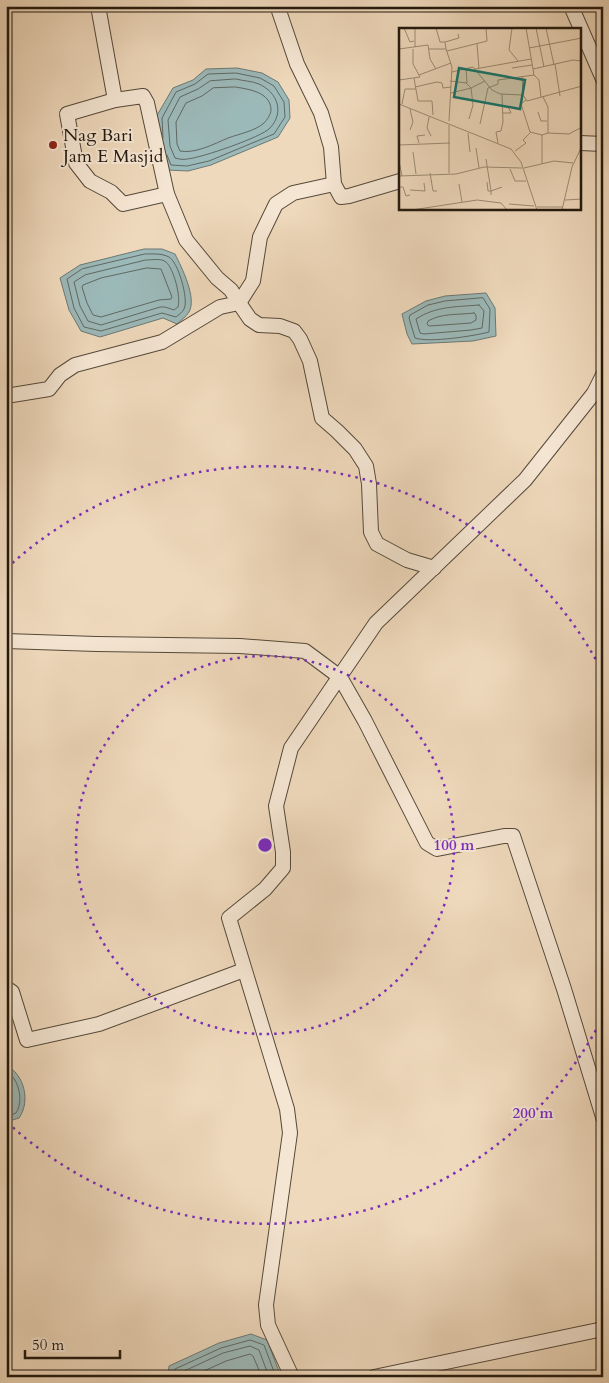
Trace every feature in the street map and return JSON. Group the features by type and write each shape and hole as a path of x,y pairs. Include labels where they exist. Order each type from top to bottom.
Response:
{"street":[{"path":"98,6 115,100"},
{"path":"281,6 279,11 296,64 321,113 331,147 334,184 341,197 399,181"},
{"path":"571,6 581,28"},
{"path":"582,31 603,79"},
{"path":"167,194 123,204 111,192 90,181 76,163 67,114 115,100 143,96 147,103 167,194 186,240 217,278 231,290 250,319 259,325 280,326 294,331 300,339 310,361 322,418 355,449 366,466 369,484 371,532 376,544 407,560 434,568"},
{"path":"582,143 603,144"},
{"path":"6,396 49,390 60,375 75,366 162,342 220,307 239,303 253,281 260,236 276,204 293,193 334,184"},
{"path":"292,1377 268,1325 266,1305 290,1132 287,1109 228,918 265,889 283,868 283,852 276,806 292,748 376,623 525,480 594,393 603,375"},
{"path":"6,641 240,646 305,651 340,677 366,721 427,843 437,849 504,836 513,836 567,998 603,1117"},
{"path":"6,988 12,992 27,1040 99,1024 244,970"},
{"path":"374,1377 603,1329"}],"water":[{"path":"237,68 262,73 278,82 289,100 290,118 278,137 211,165 188,171 167,170 156,117 173,88 193,80 206,69"},
{"path":"144,249 162,249 175,254 190,291 191,306 188,314 177,324 163,318 100,337 81,331 69,310 60,278 80,265"},
{"path":"486,293 495,308 496,336 473,341 412,344 407,334 402,314 426,301 445,296"},
{"path":"6,1065 12,1069 21,1081 24,1088 25,1104 19,1118 6,1122"},
{"path":"251,1334 267,1340 281,1377 168,1377 169,1366 219,1343"}],"place":[{"name":"Nag Bari Jam E Masjid","path":"53,145"}]}
